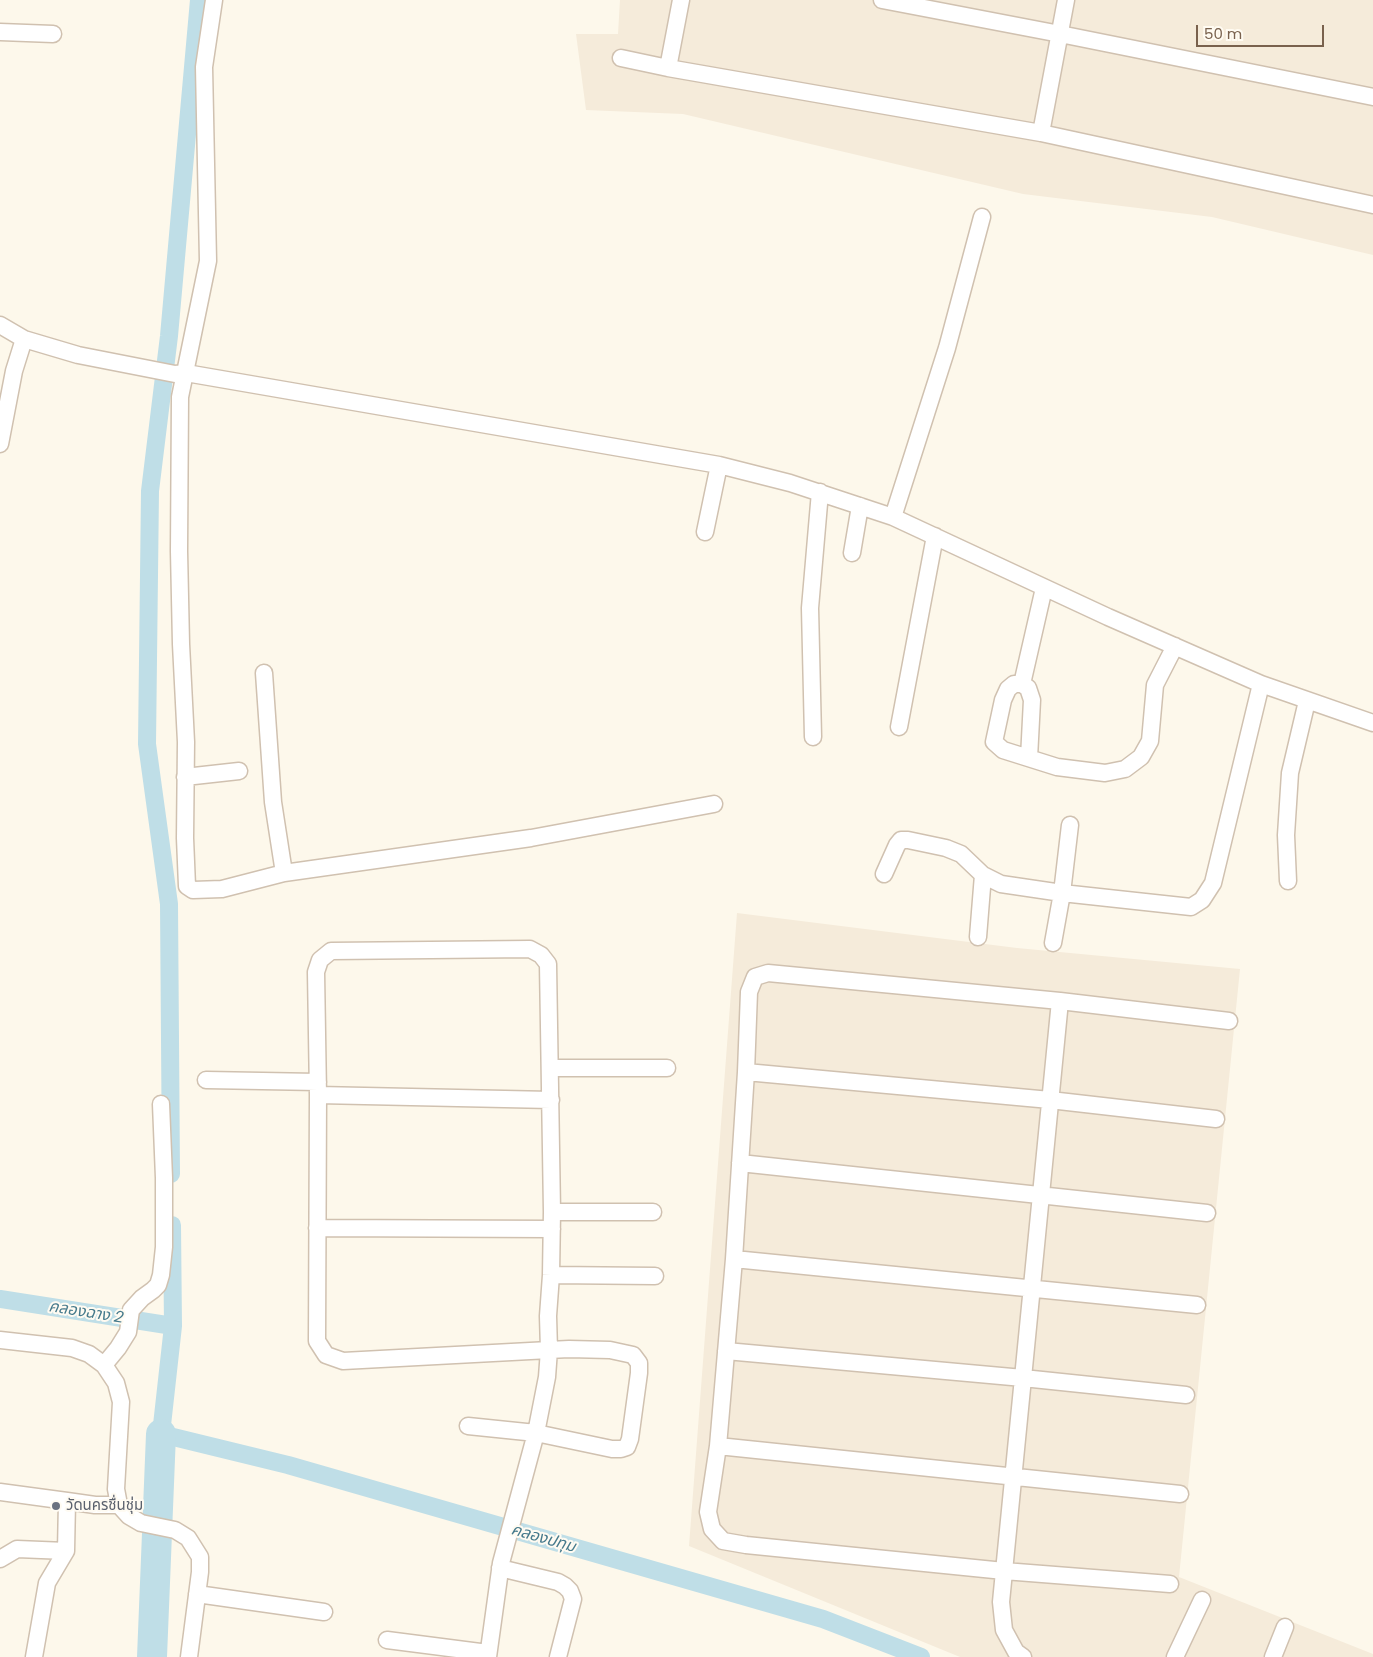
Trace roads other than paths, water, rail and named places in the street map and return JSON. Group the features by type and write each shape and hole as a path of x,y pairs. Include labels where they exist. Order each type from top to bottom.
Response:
{"street":[{"path":"214,0 204,67 208,261 180,374 179,551 186,742 187,886 193,890 222,889 284,873 532,838 714,804"},
{"path":"668,68 681,0"},
{"path":"882,0 1373,97"},
{"path":"1041,133 1066,0"},
{"path":"0,32 53,34"},
{"path":"621,58 668,68 1041,133 1373,205"},
{"path":"893,517 947,348 982,217"},
{"path":"0,325 24,339 78,355 155,370 719,465 790,483 893,517 1044,588 1261,684 1373,723"},
{"path":"0,444 14,371 24,339"},
{"path":"705,532 719,465"},
{"path":"813,737 810,608 820,492"},
{"path":"852,553 860,506"},
{"path":"899,727 935,536"},
{"path":"1022,684 1044,588"},
{"path":"1029,758 1032,700 1028,688 1022,684 1014,684 1008,689 1003,700 994,742 1003,750 1057,767 1105,774 1124,769 1141,757 1150,741 1155,685 1175,646"},
{"path":"264,673 273,802 284,873"},
{"path":"884,874 897,845 901,840 908,840 946,848 961,854 984,875 1001,884 1062,893 1191,907 1202,900 1212,884 1261,684"},
{"path":"1288,881 1286,835 1290,773 1307,701"},
{"path":"185,777 239,771"},
{"path":"1053,943 1062,893 1070,825"},
{"path":"978,937 984,875"},
{"path":"388,1640 488,1655 500,1565 536,1433 549,1350 548,1316 552,1212 548,964 541,955 530,949 331,951 320,960 316,972 318,1089 317,1342 326,1355 343,1361 549,1350 569,1349 610,1350 633,1355 639,1363 630,1439 626,1447 621,1449 612,1449 536,1433 468,1426"},
{"path":"1170,1584 1004,1571 746,1545 723,1541 712,1529 708,1512 718,1446 734,1259 749,992 755,977 768,973 1060,1001 1229,1021"},
{"path":"1023,1657 1016,1652 1004,1630 1002,1602 1060,1001"},
{"path":"550,1068 667,1068"},
{"path":"746,1072 1050,1100 1216,1119"},
{"path":"206,1080 318,1089 551,1100"},
{"path":"104,1365 128,1332 131,1310 158,1285 161,1275 164,1247 162,1104"},
{"path":"740,1163 1207,1213"},
{"path":"552,1212 653,1212"},
{"path":"317,1228 552,1229"},
{"path":"734,1259 1197,1305"},
{"path":"551,1275 655,1276"},
{"path":"0,1340 72,1348 89,1354 104,1365 116,1383 121,1402 116,1489 119,1504 128,1516 141,1523 176,1530 188,1538 200,1557 200,1572 189,1657"},
{"path":"726,1351 1186,1395"},
{"path":"718,1446 1180,1494"},
{"path":"0,1492 95,1505 119,1504"},
{"path":"34,1657 47,1582 66,1551 67,1502"},
{"path":"0,1559 17,1549 66,1551"},
{"path":"500,1565 558,1582 570,1591 572,1598 558,1657"},
{"path":"197,1594 324,1612"},
{"path":"1175,1657 1202,1600"},
{"path":"1273,1657 1285,1627"}],"waterway":[{"path":"171,1174 169,904 147,744 150,491 169,336 199,0"},
{"name":"คลองปทุม","path":"172,1225 173,1326 161,1434 288,1465 823,1619 921,1657"},
{"name":"คลองฉาง 2","path":"0,1299 173,1326"},
{"path":"152,1657 161,1434"}],"place":[{"name":"วัดนครชื่นชุ่ม","path":"56,1506"}]}
